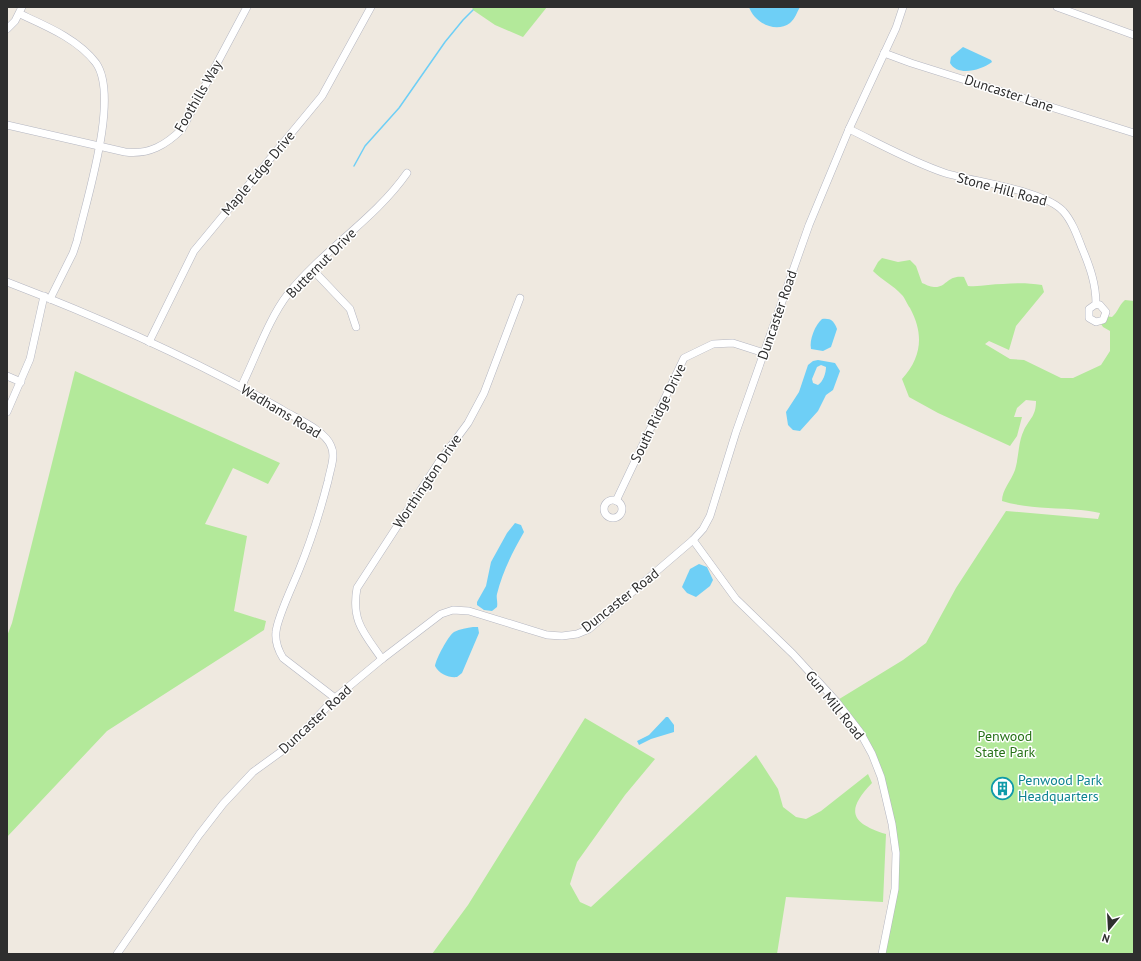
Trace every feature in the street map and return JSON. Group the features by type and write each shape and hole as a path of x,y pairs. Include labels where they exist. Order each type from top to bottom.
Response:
{"street":[{"name":"Foothills Way","path":"7,125 125,152 143,152 160,147 173,138 182,129 247,7"},
{"name":"Maple Edge Drive","path":"149,342 194,251 322,96 371,7"},
{"name":"Duncaster Road","path":"117,954 199,835 223,804 253,772 293,743 336,698 382,659 441,614 453,610 469,611 547,635 562,636 577,634 589,629 704,529 710,516 736,432 809,225 849,129 884,53 903,7"},
{"path":"1057,7 1134,34"},
{"path":"7,29 21,10 68,39 89,56 100,70 104,90 100,146 73,253 47,298 30,359 7,412"},
{"name":"Duncaster Lane","path":"884,53 1134,133"},
{"name":"Stone Hill Road","path":"849,129 924,165 945,173 1036,196 1053,202 1070,219 1093,278 1096,304"},
{"name":"Butternut Drive","path":"241,387 283,301 312,269 377,206 407,172"},
{"path":"312,269 350,309 356,327"},
{"name":"Wadhams Road","path":"7,282 191,361 241,387 322,433 332,446 333,456 331,468 313,537 276,633 279,650 283,658 336,698"},
{"name":"Worthington Drive","path":"382,659 359,626 354,603 357,588 439,462 468,423 484,393 520,298"},
{"name":"South Ridge Drive","path":"616,501 684,358 713,344 733,343 764,353"},
{"path":"7,376 21,382"},
{"name":"Gun Mill Road","path":"693,540 736,599 793,654 836,701 860,732 872,754 881,777 892,824 896,853 895,889 882,954"}],"green space":[{"path":"472,7 547,7 523,37 495,25 473,10"},
{"name":"Penwood State Park","path":"882,258 898,262 910,260 916,266 922,283 932,287 942,286 950,280 958,277 964,277 968,286 1018,283 1042,285 1044,292 1016,326 1009,350 989,341 985,344 1010,359 1024,360 1061,378 1073,378 1101,365 1110,351 1110,331 1103,327 1100,322 1105,316 1112,317 1125,300 1134,301 1134,954 882,954 896,853 872,754 836,701 903,660 926,643 956,588 1006,511 1098,519 1100,513 1026,506 1002,501 1005,489 1015,470 1022,435 1034,414 1036,401 1026,400 1017,408 1014,417 1022,417 1017,436 1010,446 938,413 909,397 902,379 914,362 919,345 919,336 910,308 903,296 873,271"},
{"path":"75,371 280,463 268,484 233,468 205,524 247,536 234,611 266,621 264,630 107,731 7,837 7,636 12,623"},
{"path":"585,718 655,759 625,795 577,862 570,884 580,902 591,907 756,755 778,789 783,807 796,817 806,819 821,811 868,774 872,783 863,793 855,809 859,820 865,825 886,834 883,902 786,897 777,954 432,954 468,905"}],"water":[{"path":"749,7 800,7 790,23 784,26 772,27 760,22"},
{"path":"963,47 991,60 992,62 976,70 958,70 950,63 951,57"},
{"path":"822,319 832,321 837,329 831,347 823,351 811,349 813,333"},
{"path":"818,360 835,363 840,371 833,390 826,395 818,411 800,431 793,430 788,425 786,412 799,392 808,365 813,361","holes":["821,365 826,367 825,375 821,382 818,385 813,383 812,379 817,367"]},
{"path":"515,523 521,525 524,532 512,554 502,578 497,594 497,607 492,611 484,610 477,605 477,602 486,586 491,562 507,533"},
{"path":"699,564 707,567 713,580 710,586 696,597 687,593 682,587 690,569"},
{"path":"478,627 479,633 462,673 457,677 454,677 442,673 435,666 440,653 449,638 454,632"},
{"path":"666,717 668,717 674,725 674,732 651,739 639,745 637,741 649,735"}],"waterway":[{"path":"354,166 365,146 399,108 445,42 473,10"}],"place":[{"name":"Penwood Park Headquarters","path":"1002,788"}]}
